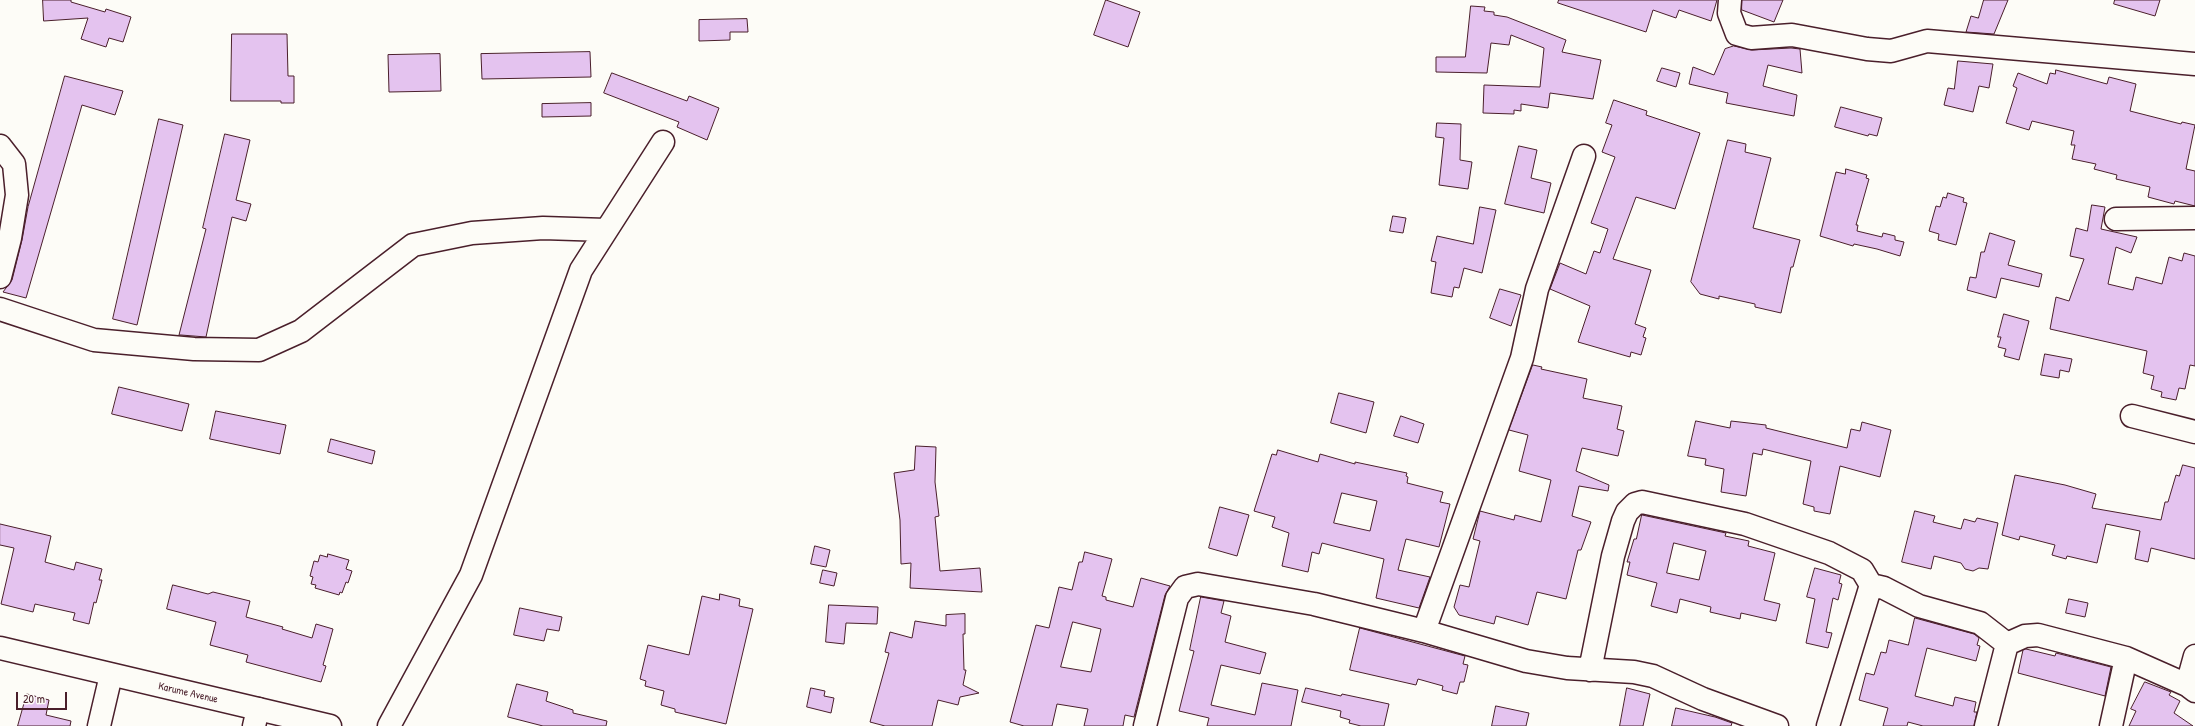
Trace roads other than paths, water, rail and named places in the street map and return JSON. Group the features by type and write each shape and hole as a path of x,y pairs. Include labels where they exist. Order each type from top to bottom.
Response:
{"street":[{"path":"1730,0 1729,13 1738,34 1751,38 1792,35 1867,50 1891,51 1927,41 2195,64"},
{"path":"389,726 471,575 581,270 664,142"},
{"path":"0,146 14,164 17,195 10,238 0,277"},
{"path":"1424,630 1522,358 1537,289 1584,156"},
{"path":"2116,219 2195,218"},
{"path":"0,309 94,340 194,349 259,350 301,331 413,245 472,233 543,228 606,230"},
{"path":"2132,416 2195,432"},
{"path":"1590,670 1613,556 1621,528 1627,512 1635,504 1642,502 1745,524 1829,553 1862,570 1871,585 1884,588 1919,606 1980,623 2006,644"},
{"path":"1145,726 1177,598 1185,588 1198,584 1314,604 1424,630 1526,661 1590,670 1653,676 1703,699 1777,726"},
{"path":"1828,726 1871,585"},
{"path":"2006,644 2025,636 2038,635 2126,658 2191,688 2195,656"},
{"path":"1986,726 2006,644"},
{"name":"Karume Avenue","path":"0,648 111,675 256,718 330,726"},
{"path":"2111,726 2126,658"},
{"path":"99,726 111,675"}]}
